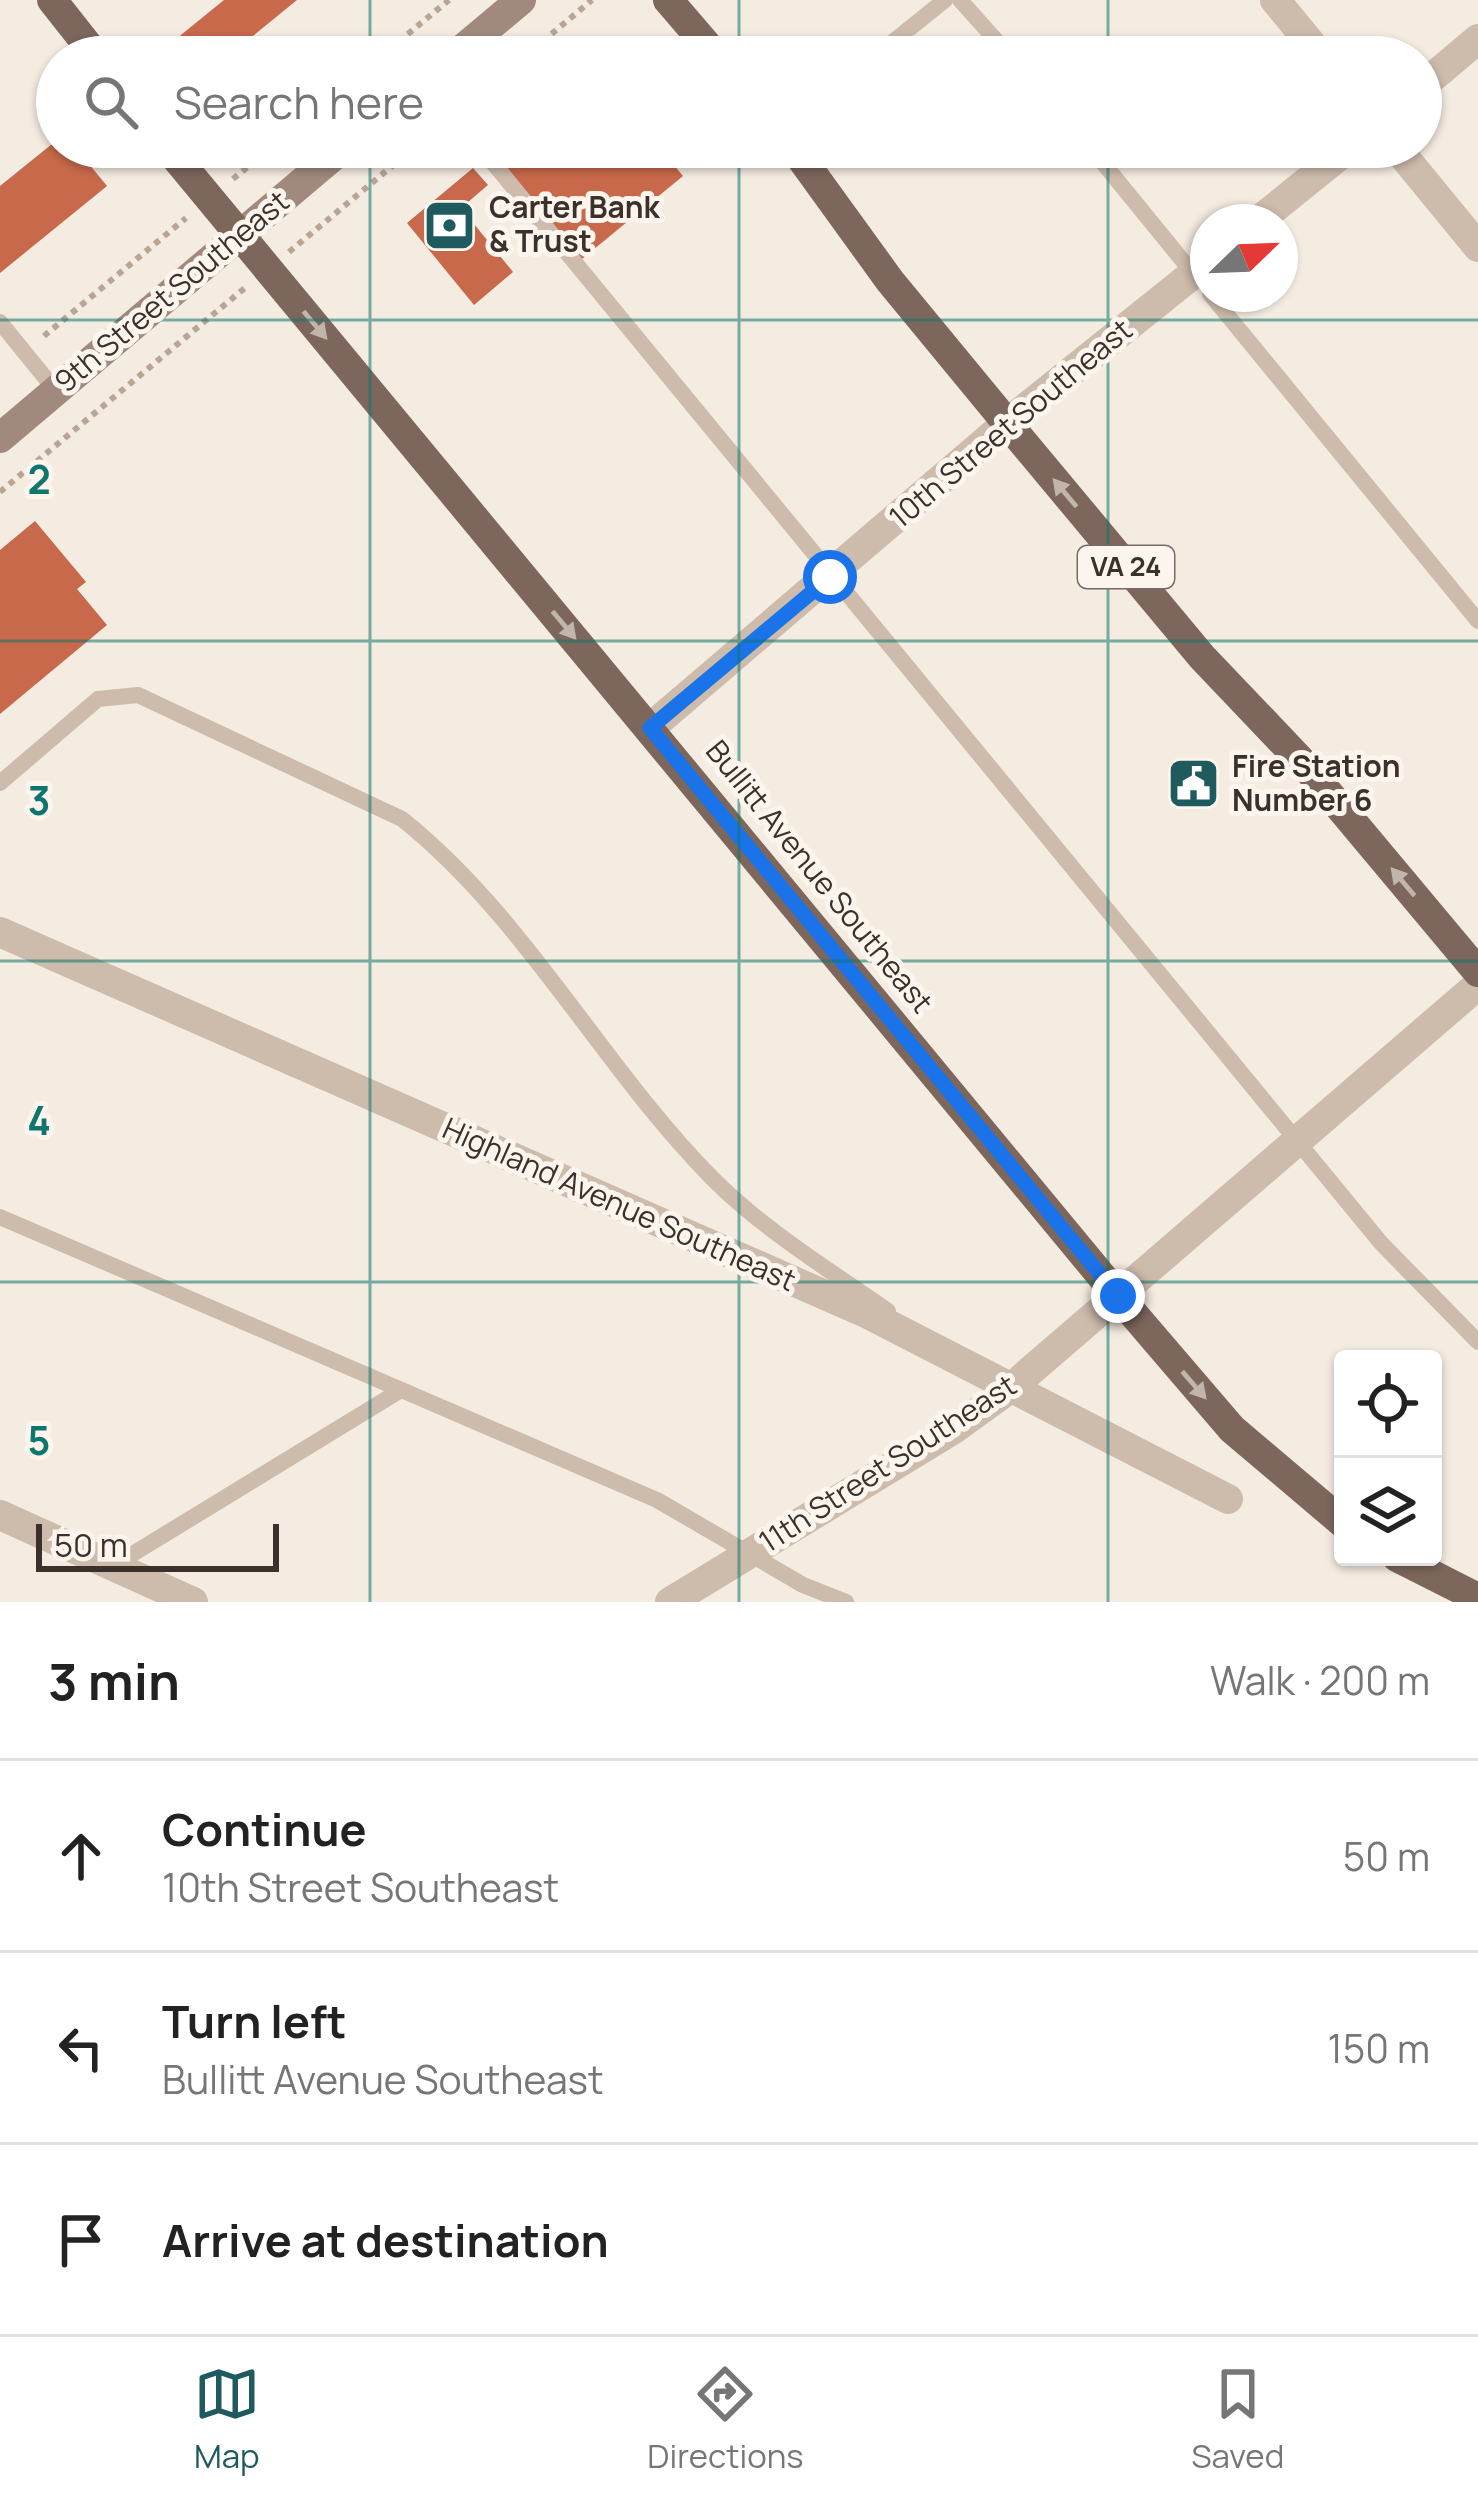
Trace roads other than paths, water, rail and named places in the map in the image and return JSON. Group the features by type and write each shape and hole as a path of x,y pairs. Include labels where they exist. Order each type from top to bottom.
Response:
{"main road":[{"path":"52,0 80,36"},
{"path":"668,0 699,36"},
{"name":"Bullitt Avenue Southeast","path":"184,168 1118,1296 1232,1429 1334,1514"},
{"name":"VA 24","path":"808,168 890,281 1007,423 1202,657 1303,763 1478,972"},
{"path":"1415,1566 1478,1598"}],"street":[{"path":"477,36 521,0"},
{"path":"1275,0 1305,36"},
{"path":"1442,69 1478,39"},
{"name":"9th Street Southeast","path":"0,438 319,168"},
{"path":"1279,204 1323,168"},
{"path":"1413,168 1478,248"},
{"name":"10th Street Southeast","path":"650,728 1007,423 1190,291"},
{"name":"Highland Avenue Southeast","path":"0,932 951,1354 1228,1498"},
{"name":"11th Street Southeast","path":"670,1602 954,1429 1013,1386 1478,985"},
{"path":"0,1515 194,1602"}],"lane":[{"path":"900,36 945,0"},
{"path":"961,0 993,36"},
{"path":"497,168 1381,1243 1478,1342"},
{"path":"1108,168 1190,263"},
{"path":"1231,312 1478,621"},
{"path":"0,322 56,391"},
{"path":"0,783 98,699 118,693 138,695 402,820 432,844 500,921 711,1177 764,1225 951,1354"},
{"path":"0,1217 657,1501 749,1555 846,1602"},
{"path":"112,1567 400,1390"}],"place":[{"name":"Carter Bank & Trust","path":"450,225"},
{"name":"Fire Station Number 6","path":"1193,784"}]}
